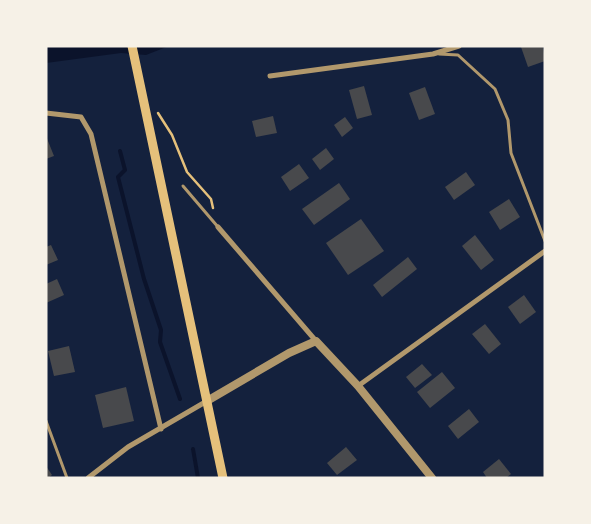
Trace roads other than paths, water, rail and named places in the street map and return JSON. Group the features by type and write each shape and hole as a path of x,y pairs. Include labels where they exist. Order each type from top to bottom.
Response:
{"main road":[{"path":"132,46 223,478"}],"street":[{"path":"270,76 433,54 459,46"},
{"path":"46,113 81,117 91,134 161,429"},
{"path":"218,227 316,341 358,386 432,478"},
{"path":"358,386 545,251"},
{"path":"88,478 128,447 289,353 316,341"}],"lane":[{"path":"433,54 458,55 495,89 508,120 511,153 545,241"},
{"path":"183,186 218,227"},
{"path":"46,421 67,478"}],"water":[{"path":"46,46 169,46 146,55 121,53 46,63"}],"waterway":[{"path":"120,151 125,170 118,177 144,279 161,330 160,342 180,399"},
{"path":"193,449 198,478"}]}
